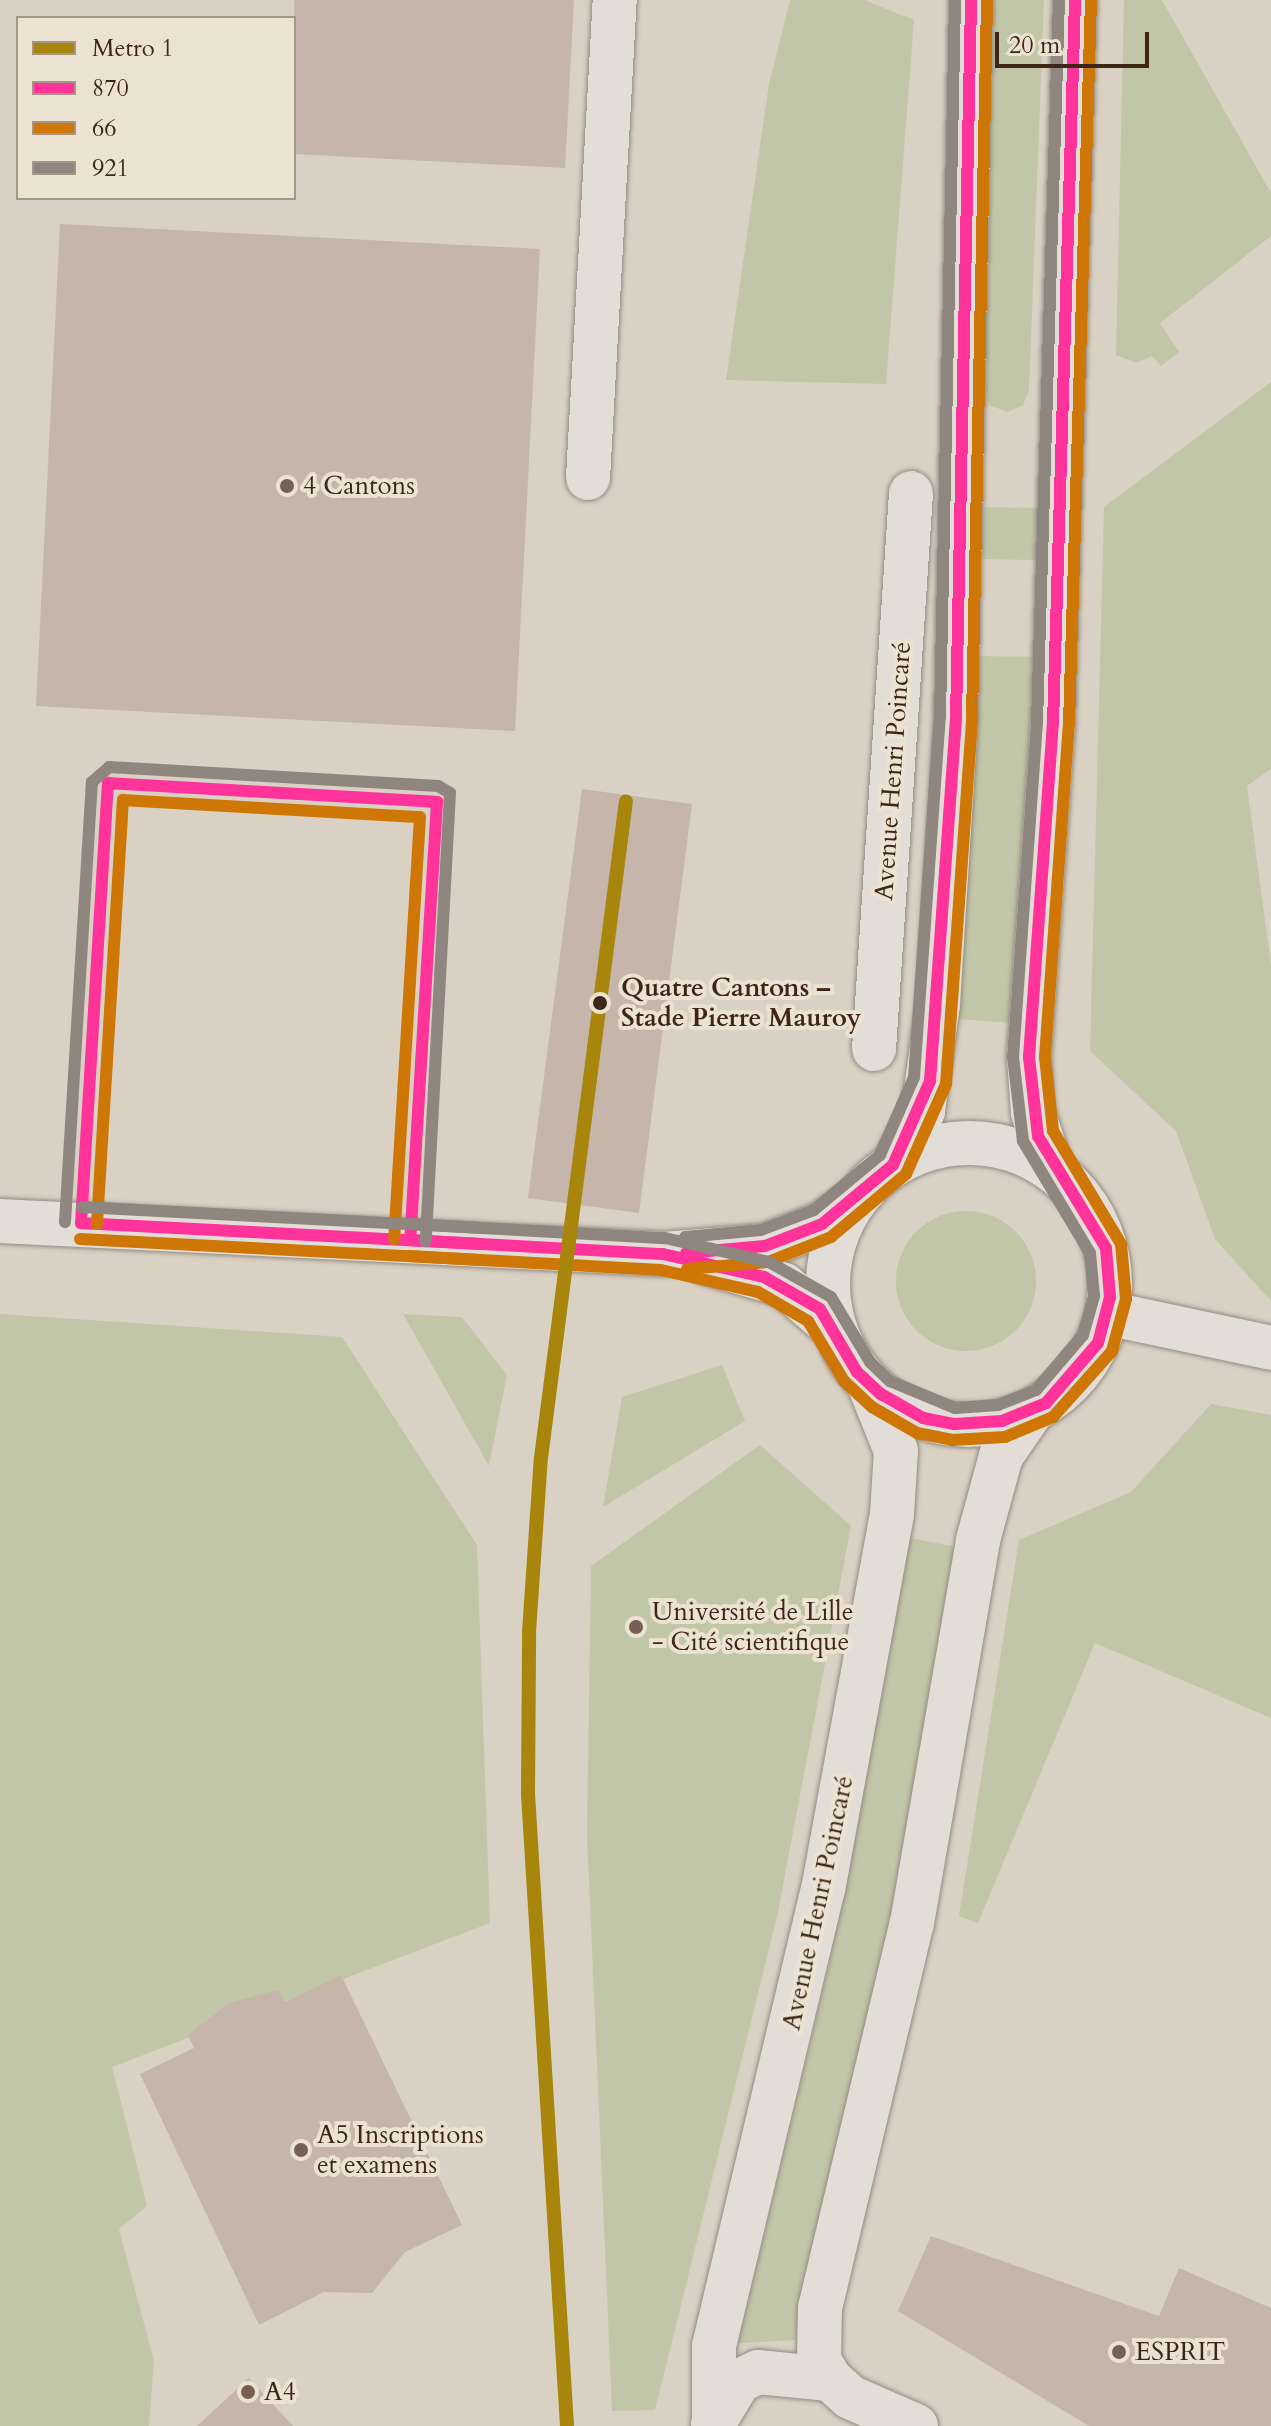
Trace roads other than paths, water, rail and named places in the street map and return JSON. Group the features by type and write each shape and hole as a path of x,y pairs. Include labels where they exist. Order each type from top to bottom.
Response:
{"street":[{"path":"588,478 615,0"},
{"path":"893,1165 923,1111 937,1017 956,718 971,0"},
{"path":"1052,1170 1033,1113 1029,1057 1053,724 1075,0"},
{"name":"Avenue Henri Poincaré","path":"874,1049 911,493"},
{"path":"0,1221 663,1254 765,1246 822,1224 856,1199 893,1165 923,1150 973,1142 1022,1153 1052,1170 1076,1191 1101,1233 1109,1265 1107,1313 1081,1371 1032,1411 1001,1456 978,1540 912,1923 820,2308 819,2360 830,2379 850,2397 916,2426"},
{"path":"834,1328 829,1260 856,1199"},
{"path":"663,1254 784,1285 834,1328 869,1384 908,1411 946,1423 986,1424 1032,1411"},
{"path":"1107,1313 1271,1348"},
{"name":"Avenue Henri Poincaré","path":"713,2425 714,2346 820,1905 892,1514 896,1451 869,1384"},
{"name":"Avenue Henri Poincaré","path":"713,2425 739,2381 758,2372 830,2379"}],"metro line":[{"name":"1","path":"567,2426 528,1794 529,1632 541,1458 626,801"}],"place":[{"name":"4 Cantons","path":"287,486"},
{"name":"Quatre Cantons – Stade Pierre Mauroy","path":"600,1003"},
{"name":"Université de Lille ‐ Cité scientifique","path":"636,1627"},
{"name":"A5 Inscriptions et examens","path":"301,2150"},
{"name":"ESPRIT","path":"1119,2352"},
{"name":"A4","path":"248,2392"}]}
